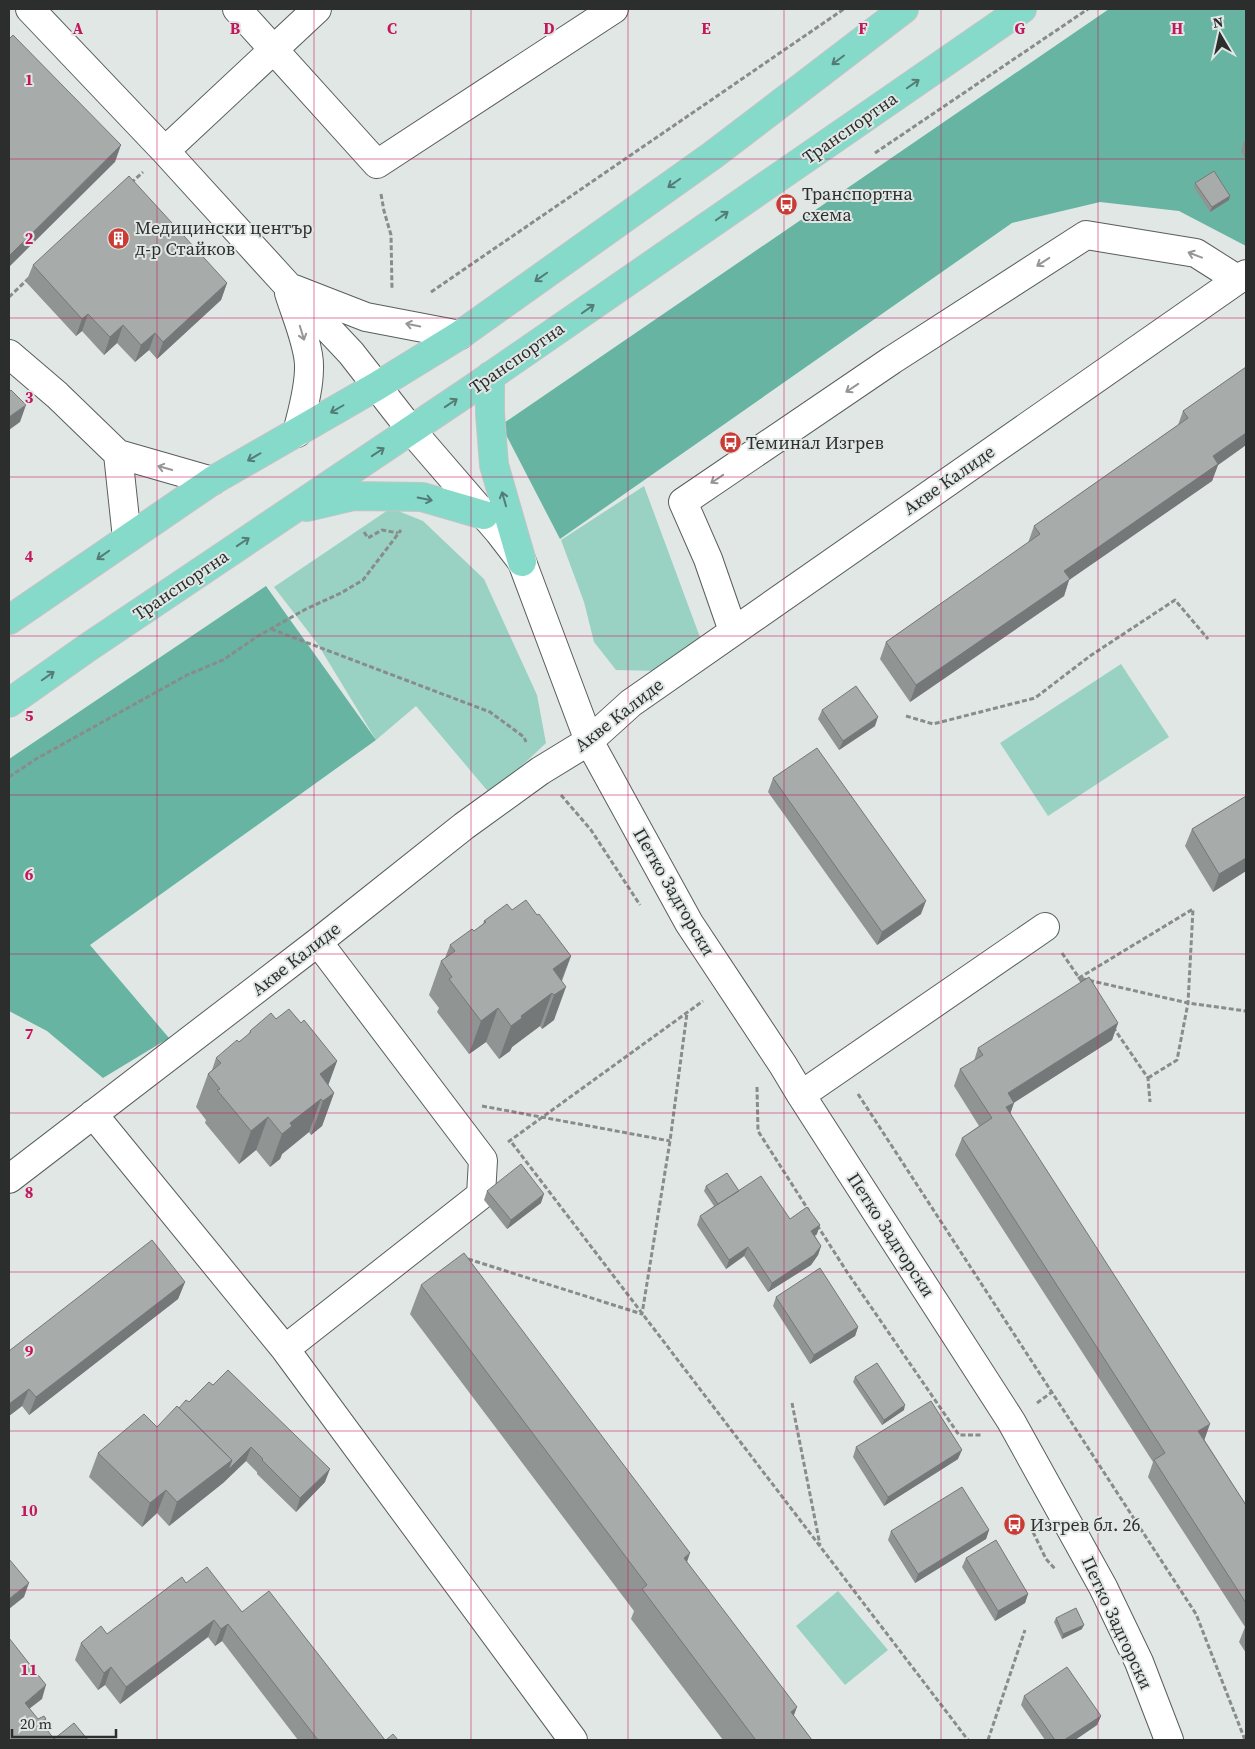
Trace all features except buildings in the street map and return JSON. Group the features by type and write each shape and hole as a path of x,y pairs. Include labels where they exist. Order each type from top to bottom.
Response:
{"main road":[{"path":"9,620 212,481 377,386 460,335 713,155 904,9"},
{"name":"Транспортна","path":"9,703 87,648 490,376 1022,9"},
{"path":"490,376 490,413 494,465 522,562"},
{"path":"291,510 354,496 422,497 484,515"}],"street":[{"name":"Петко Задгорски","path":"30,9 165,151 351,353 411,430 522,562 589,741 689,923 783,1065 801,1096 1011,1420 1103,1587 1139,1662 1169,1740"},
{"path":"237,9 377,164 614,9"},
{"path":"165,151 317,9"},
{"path":"733,631 708,559 683,502 892,360 1086,234 1196,253 1242,277"},
{"name":"Акве Калиде","path":"9,1179 318,942 464,826 540,772 589,741 631,703 1242,277"},
{"path":"288,286 366,317 460,335"},
{"path":"288,286 308,353 310,367 297,433"},
{"path":"9,354 57,395 118,454 212,481"},
{"path":"118,454 127,538"},
{"path":"801,1096 1045,928"},
{"path":"285,1349 481,1195 483,1160 318,942"},
{"path":"93,1114 285,1349 573,1740"}],"path":[{"path":"431,292 844,9"},
{"path":"130,184 165,151"},
{"path":"377,164 384,211 391,235 392,297"},
{"path":"9,297 37,270"},
{"path":"9,777 36,759 187,675 223,660 306,609 364,580 402,528"},
{"path":"364,532 368,538 382,530 398,533"},
{"path":"906,716 933,724 1036,698 1090,656 1175,600 1208,639"},
{"path":"271,629 490,712 524,737 540,772 592,830 644,912"},
{"path":"1080,978 1193,909 1188,1003 1176,1060 1148,1078"},
{"path":"1045,928 1085,986"},
{"path":"1080,978 1188,1003 1246,1011"},
{"path":"483,1160 728,983"},
{"path":"697,993 708,1009"},
{"path":"642,1314 670,1141 687,1013"},
{"path":"1112,1026 1148,1078 1150,1102"},
{"path":"783,1065 757,1086 758,1131 811,1214"},
{"path":"841,1067 1196,1614 1245,1740"},
{"path":"434,1097 670,1141"},
{"path":"510,1141 968,1740"},
{"path":"816,1222 847,1272 959,1434 985,1435"},
{"path":"465,1259 642,1314"},
{"path":"792,1403 821,1548"},
{"path":"988,1740 1025,1630"}],"green space":[{"path":"1109,9 1246,9 1246,246 1179,211 1100,202 1012,223 560,539 501,425"},
{"path":"644,486 701,640 662,671 616,670 594,642 584,602 561,540"},
{"path":"391,508 423,521 484,579 537,695 546,743 491,795 416,706 376,740 317,643 274,587"},
{"path":"266,586 376,740 90,945 169,1038 103,1078 47,1031 9,1011 9,759"},
{"path":"1121,664 1169,737 1048,816 1000,743"},
{"path":"838,1591 888,1650 845,1685 796,1626"}],"place":[{"name":"Транспортна схема","path":"786,204"},
{"name":"Медицински център д-р Стайков","path":"119,238"},
{"name":"Теминал Изгрев","path":"730,443"},
{"name":"Изгрев бл. 26","path":"1014,1525"}]}
